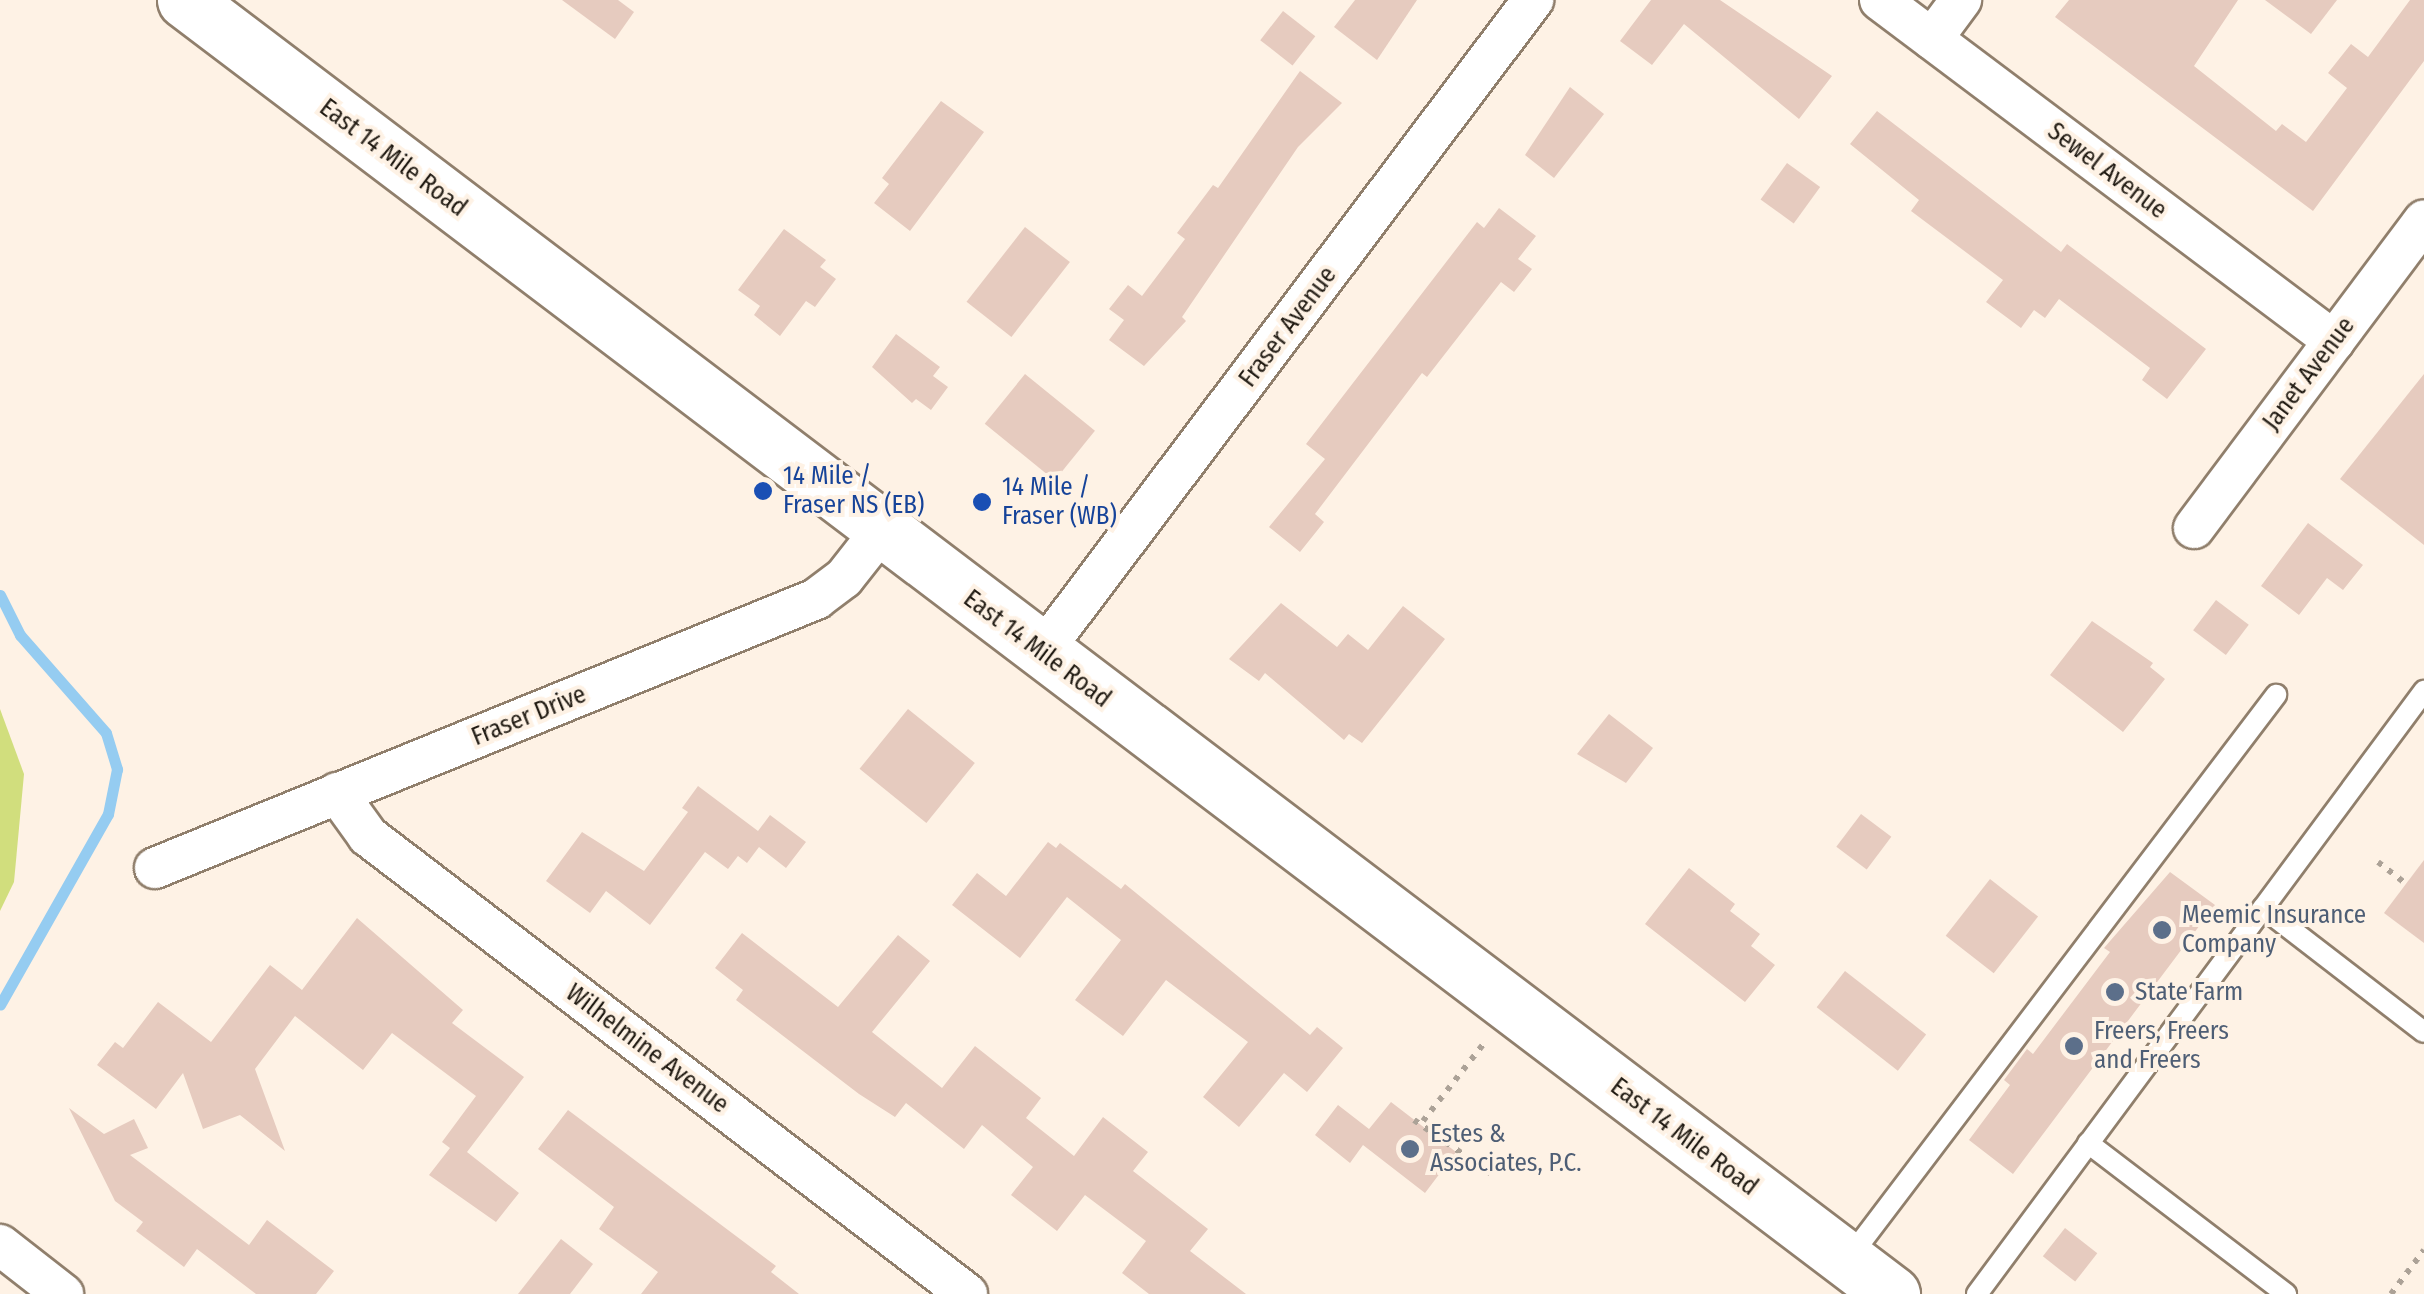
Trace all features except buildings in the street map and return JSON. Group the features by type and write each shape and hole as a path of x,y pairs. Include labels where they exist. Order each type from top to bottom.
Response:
{"main road":[{"name":"East 14 Mile Road","path":"185,0 1892,1294"}],"street":[{"name":"Fraser Avenue","path":"1042,653 1534,0"},
{"name":"Sewel Avenue","path":"1880,0 2334,341"},
{"path":"1932,39 1961,0"},
{"name":"Janet Avenue","path":"2194,528 2424,221"},
{"name":"Fraser Drive","path":"155,868 816,600 844,578 881,531"},
{"name":"Wilhelmine Avenue","path":"337,794 368,836 967,1294"},
{"path":"0,1245 63,1294"}],"lane":[{"path":"1977,1294 2424,691"},
{"path":"1848,1260 2276,695"},
{"path":"2263,908 2424,1032"},
{"path":"2088,1143 2286,1294"}],"path":[{"path":"2378,862 2406,884"},
{"path":"1486,1042 1419,1120 1490,1173"},
{"path":"2391,1294 2424,1250"}],"green space":[{"path":"0,709 24,774 14,882 0,911"}],"waterway":[{"path":"0,595 20,635 106,733 117,769 108,814 0,1005"}],"place":[{"name":"14 Mile / Fraser NS (EB)","path":"763,491"},
{"name":"14 Mile / Fraser (WB)","path":"982,502"},
{"name":"Meemic Insurance Company","path":"2162,930"},
{"name":"State Farm","path":"2115,992"},
{"name":"Freers, Freers and Freers","path":"2074,1046"},
{"name":"Estes & Associates, P.C.","path":"1410,1149"}]}
